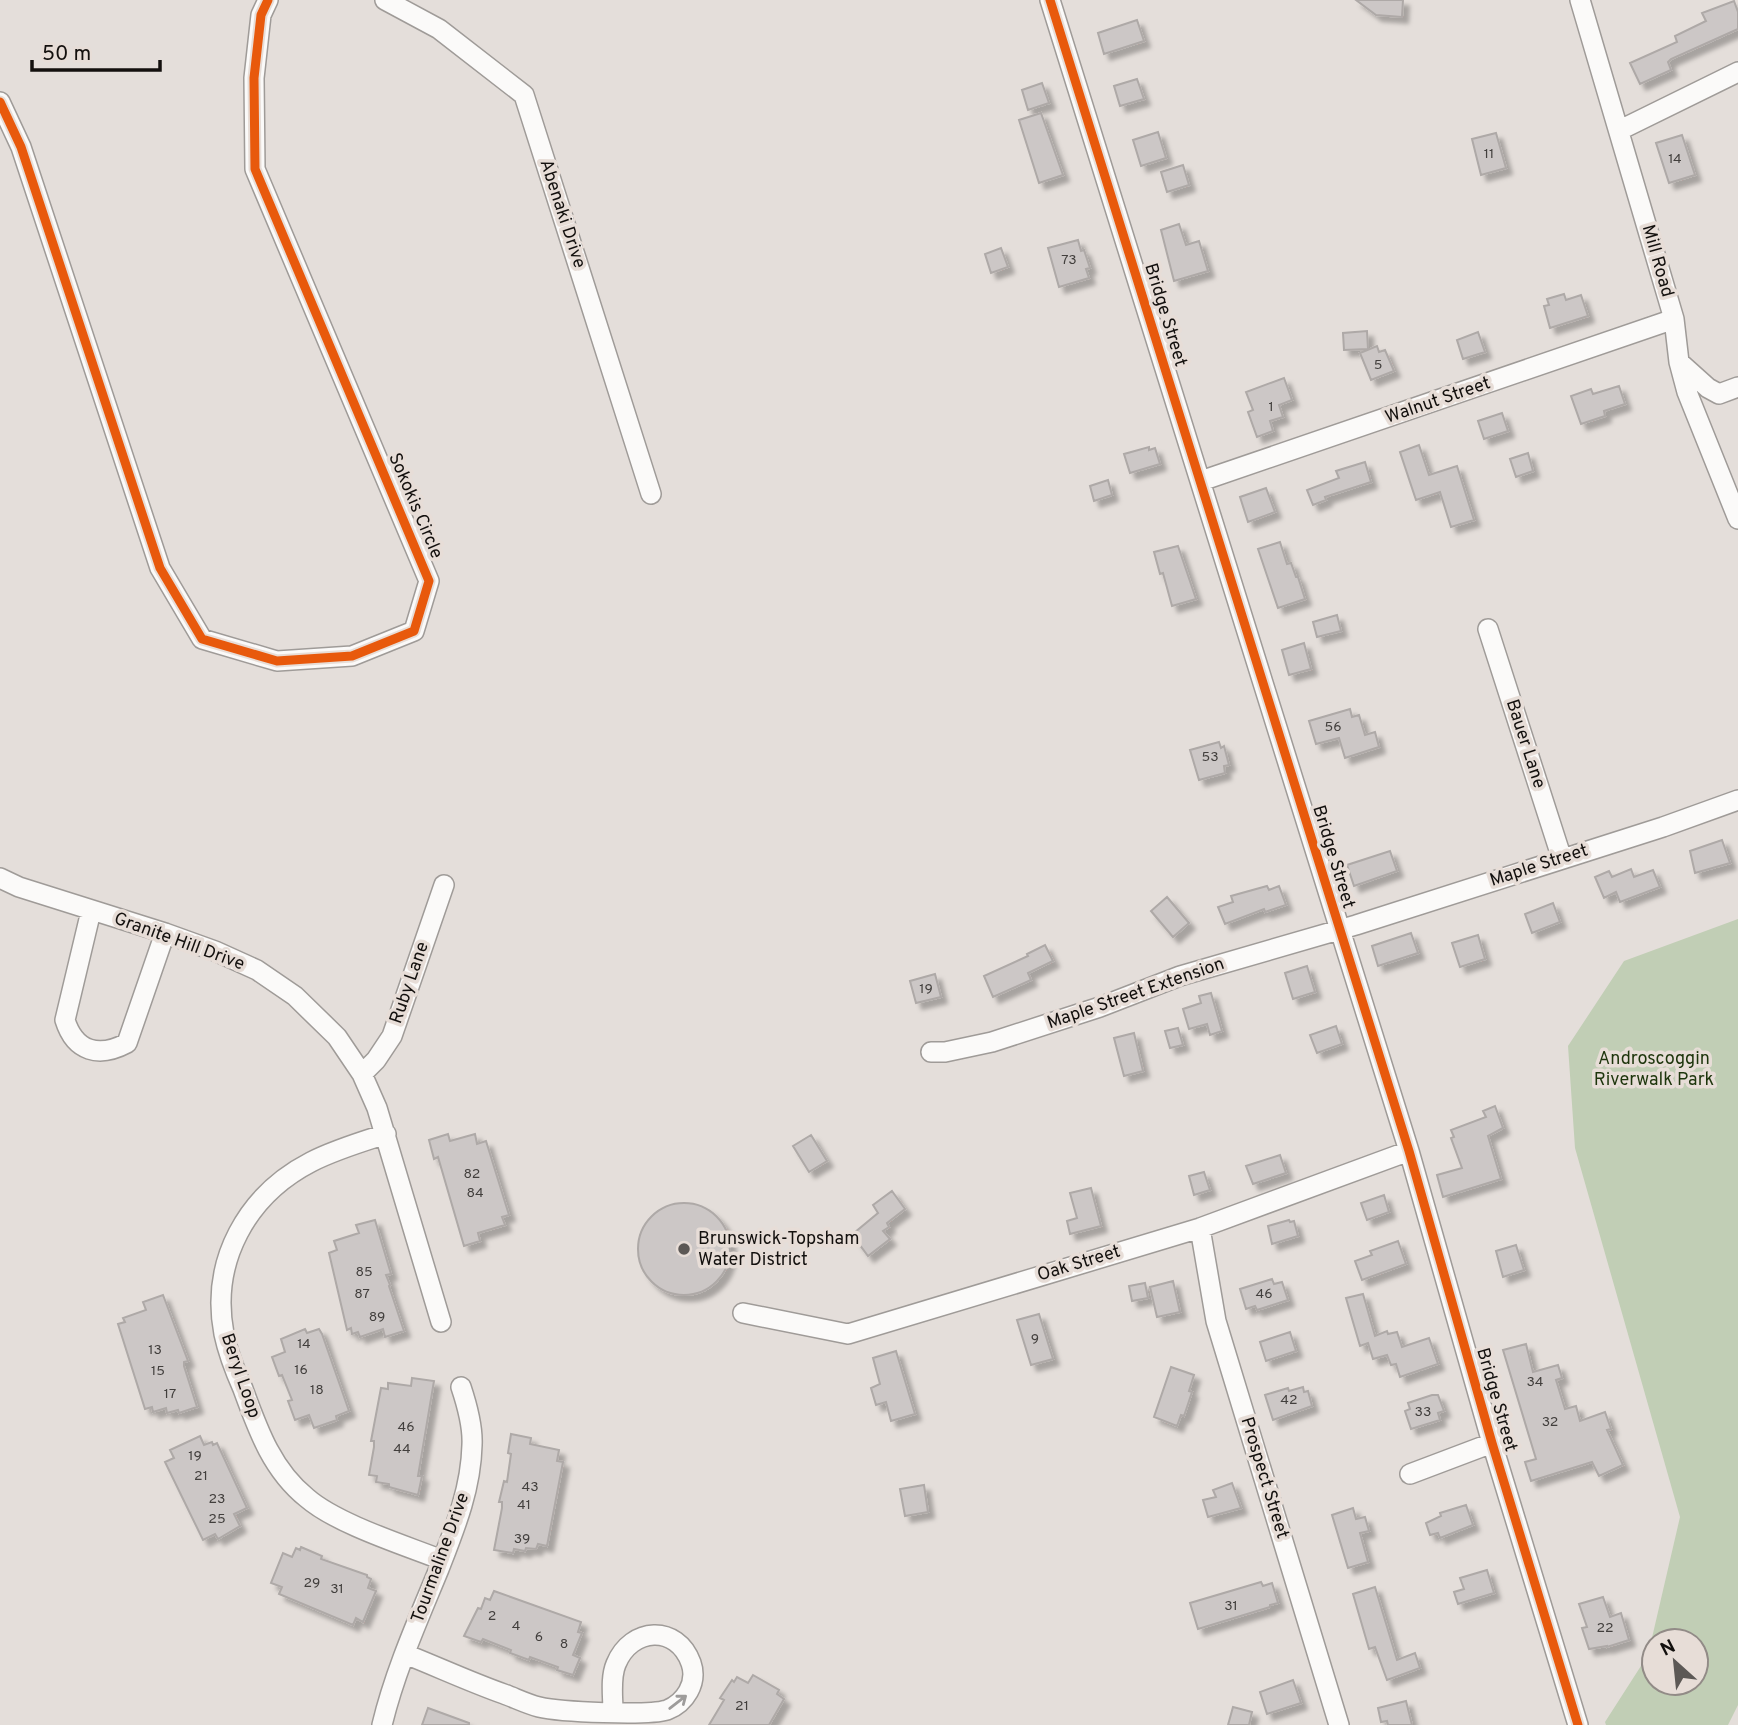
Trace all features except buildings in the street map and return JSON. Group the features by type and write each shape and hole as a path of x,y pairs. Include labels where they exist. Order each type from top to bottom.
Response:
{"street":[{"name":"Sokokis Circle","path":"0,102 21,147 160,568 202,639 276,661 352,656 414,631 429,581 255,169 254,78 261,15 268,0"},
{"name":"Abenaki Drive","path":"385,0 439,29 524,95 651,494"},
{"name":"Bridge Street","path":"1050,0 1409,1151 1492,1443 1578,1725"},
{"name":"Mill Road","path":"1580,0 1674,319 1679,362 1687,392 1738,519"},
{"path":"1620,130 1738,72"},
{"name":"Walnut Street","path":"1200,481 1674,319"},
{"path":"1679,362 1708,388 1719,394 1738,387"},
{"name":"Bauer Lane","path":"1488,629 1562,859"},
{"name":"Maple Street","path":"1339,930 1738,800"},
{"name":"Granite Hill Drive","path":"0,878 19,887 165,933 257,970 295,996 337,1037 362,1074"},
{"name":"Ruby Lane","path":"362,1074 376,1060 391,1036 444,885"},
{"path":"91,911 65,1020 69,1034 78,1044 96,1051 115,1050 127,1044 165,933"},
{"name":"Maple Street Extension","path":"931,1052 945,1052 992,1042 1100,1007 1181,976 1339,930"},
{"path":"362,1074 386,1134 441,1322"},
{"name":"Beryl Loop","path":"386,1134 314,1160 271,1189 254,1206 231,1245 225,1268 221,1287 224,1332 229,1354 267,1450 283,1474 307,1499 328,1512 442,1560"},
{"name":"Oak Street","path":"743,1313 848,1334 1200,1228 1409,1151"},
{"name":"Prospect Street","path":"1200,1228 1216,1321 1339,1725"},
{"name":"Tourmaline Drive","path":"382,1725 391,1689 466,1497 472,1444 468,1411 461,1387"},
{"path":"1410,1474 1492,1443"},
{"path":"405,1654 539,1707 569,1712 651,1713 678,1704 687,1695 692,1684 693,1669 680,1644 655,1634 642,1637 622,1652 615,1666 613,1712"}],"green space":[{"name":"Androscoggin Riverwalk Park","path":"1738,919 1738,1705 1728,1725 1606,1725 1605,1722 1640,1667 1640,1697 1710,1697 1710,1627 1654,1627 1680,1517 1575,1148 1568,1046 1624,961"}],"cycle path":[{"path":"0,102 21,147 160,568 202,639 277,661 352,656 414,631 429,581 255,169 254,78 261,15 268,0"},
{"path":"1050,0 1409,1151 1492,1443 1578,1725"}],"place":[{"name":"Brunswick-Topsham Water District","path":"684,1249"}]}
